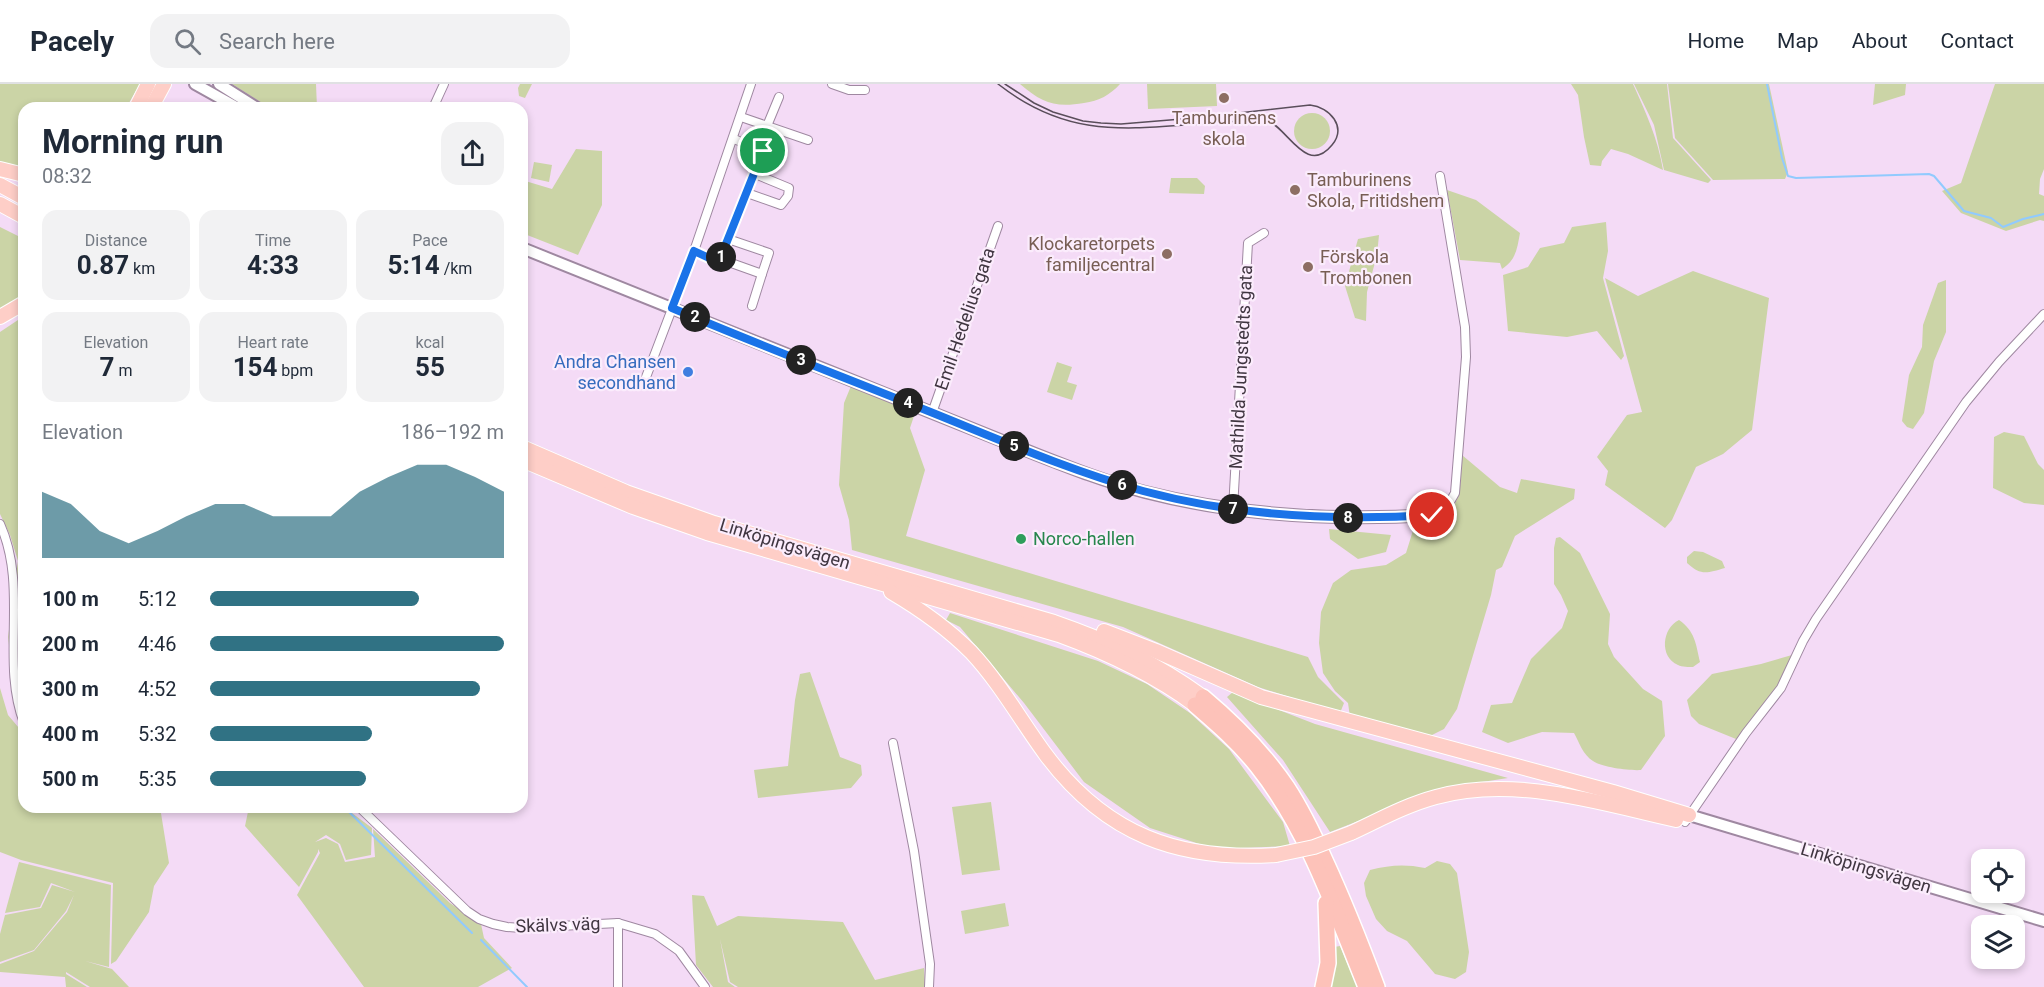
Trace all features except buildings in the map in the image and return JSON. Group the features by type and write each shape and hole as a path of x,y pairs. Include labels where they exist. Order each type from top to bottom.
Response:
{"highway":[{"path":"139,102 148,84"},
{"path":"154,102 164,84"},
{"path":"0,169 18,174"},
{"path":"0,185 18,195"},
{"path":"0,204 18,214"},
{"path":"0,317 18,306"},
{"name":"Linköpingsvägen","path":"528,450 626,492 714,524 1054,622"},
{"name":"Linköpingsvägen","path":"528,463 570,482 664,518 752,547 871,581"},
{"path":"871,581 921,610 945,628 970,652 994,681 1060,773 1077,791 1113,820 1152,840 1196,853 1246,857 1276,855 1314,847 1436,796 1480,789 1502,788 1546,793 1687,819"},
{"path":"871,581 1059,635 1095,648 1150,674 1199,701 1256,765 1278,793 1296,823 1366,987"},
{"path":"1054,622 1106,632 1271,700 1613,792 1687,819"},
{"path":"1054,622 1100,638 1156,665 1199,701 1240,730 1287,786 1305,816 1365,953 1377,987"},
{"path":"1323,987 1328,963 1325,888"},
{"path":"1365,953 1384,987"}],"street":[{"path":"195,84 227,102"},
{"path":"219,84 248,102"},
{"path":"436,102 444,84"},
{"path":"643,385 694,251 751,84"},
{"path":"832,84 849,90 865,90"},
{"path":"767,126 779,97"},
{"path":"741,117 808,140"},
{"path":"720,259 763,151 734,139"},
{"path":"747,193 781,205 788,196 789,188 755,174"},
{"path":"528,250 1091,476 1144,491 1233,509 1353,518 1432,515 1447,507 1455,494 1466,357 1465,327 1440,176"},
{"name":"Emil Hedelius gata","path":"932,413 998,226"},
{"name":"Mathilda Jungstedts gata","path":"1233,509 1248,243 1264,233"},
{"path":"728,239 768,253 752,306"},
{"path":"694,251 709,258 720,259 762,274"},
{"path":"1687,819 1746,733 1781,688 1816,619 1953,420 1976,389 2044,314"},
{"path":"0,524 8,544 10,564 5,633"},
{"path":"5,673 12,702 18,712"},
{"path":"893,742 914,851 930,964 929,987"},
{"name":"Skälvs väg","path":"365,813 453,899 479,919 507,927 521,928 618,923 655,934 679,951 705,987"},
{"name":"Linköpingsvägen","path":"1687,819 2044,921"},
{"path":"618,923 618,987"}],"green space":[{"path":"0,84 140,84 130,102 18,102 18,166 0,162"},
{"path":"232,84 316,84 317,102 260,102"},
{"path":"520,84 532,84 525,98 519,96"},
{"path":"1020,84 1120,84 1095,101 1065,105 1042,100"},
{"path":"1147,84 1216,84 1217,106 1148,109"},
{"path":"1571,84 1633,84 1655,137 1663,170 1611,149 1601,166 1590,165 1578,95"},
{"path":"1634,84 1667,84 1673,138 1711,180 1708,183 1664,170 1654,125"},
{"path":"1668,84 1769,84 1788,172 1785,179 1713,180 1675,138"},
{"path":"1875,84 1906,84 1905,95 1873,105"},
{"path":"1995,84 2044,84 2044,169 2040,179 2039,194 2044,196 2044,221 2040,220 2006,231 1961,213 1942,191 1961,183"},
{"path":"1312,113 1325,118 1330,131 1325,144 1312,149 1299,144 1294,131 1299,118"},
{"path":"576,149 602,151 602,205 578,255 528,235 528,182 552,189"},
{"path":"534,162 552,165 549,182 531,178"},
{"path":"1171,178 1197,178 1205,186 1204,194 1169,193"},
{"path":"1447,190 1476,200 1520,233 1517,249 1507,266 1502,269 1500,263 1460,260"},
{"path":"1606,222 1608,251 1603,278 1624,356 1621,360 1597,331 1567,337 1508,331 1503,275 1528,267 1540,248 1564,243 1572,227"},
{"path":"0,227 18,236 18,300 0,309"},
{"path":"1379,235 1377,255 1367,292 1366,321 1355,318 1345,286 1358,239"},
{"path":"1693,271 1769,298 1752,430 1723,454 1696,467 1672,520 1665,528 1605,485 1608,471 1597,457 1627,415 1642,412 1605,278 1638,296"},
{"path":"1946,280 1946,332 1934,361 1924,413 1913,429 1907,427 1902,421 1909,375 1922,347 1923,325 1938,283"},
{"path":"18,320 18,561 10,535 0,514 0,332"},
{"path":"1057,362 1072,367 1067,382 1077,385 1072,400 1047,392"},
{"path":"851,386 915,413 910,428 925,470 906,536 1308,657 1318,677 1344,703 1340,713 1258,687 1123,627 852,550 849,520 839,485 844,403"},
{"path":"2004,432 2024,436 2038,464 2044,470 2044,505 2024,503 1993,488 1994,437"},
{"path":"1462,455 1500,487 1517,493 1521,479 1575,489 1574,499 1515,536 1502,567 1496,570 1491,595 1457,709 1444,729 1430,736 1350,717 1348,703 1335,691 1323,673 1319,643 1321,612 1333,583 1351,570 1386,565 1406,553 1415,524 1437,521 1447,514 1457,500"},
{"path":"1329,529 1391,535 1386,552 1358,559 1330,539"},
{"path":"1560,537 1580,553 1610,614 1608,644 1614,657 1643,689 1662,701 1665,736 1641,770 1616,768 1593,761 1584,752 1574,733 1542,732 1508,743 1482,732 1491,705 1512,703 1531,659 1562,628 1568,611 1554,584 1554,548 1556,538"},
{"path":"1694,551 1703,552 1722,561 1725,568 1709,572 1696,570 1687,563 1687,557"},
{"path":"18,561 18,692 13,678 8,637"},
{"path":"950,613 1098,661 1147,684 1190,713 1229,749 1283,822 1290,846 1215,849 1150,828 1084,782 1024,703 960,627 946,620"},
{"path":"1679,620 1692,633 1696,644 1700,662 1693,667 1680,666 1672,661 1665,649 1669,629"},
{"path":"1792,655 1777,690 1736,739 1699,724 1691,716 1687,700 1712,674"},
{"path":"810,672 840,757 861,765 862,775 851,788 758,798 754,770 788,766 800,674"},
{"path":"0,688 8,715 18,727 18,813 161,813 169,863 154,886 149,912 116,961 111,964 113,883 21,860 0,852"},
{"path":"1233,692 1315,724 1508,778 1443,788 1330,832 1283,760 1227,697"},
{"path":"991,802 1000,870 962,875 952,807"},
{"path":"248,813 352,813 372,828 371,855 346,860 340,844 326,835 315,842 326,838 338,844 345,862 375,857 373,829 450,903 481,924 484,938 512,968 478,987 364,987 297,895 320,853 318,849 299,887 245,826"},
{"path":"1437,861 1450,864 1457,873 1469,952 1466,972 1455,979 1435,974 1407,941 1387,931 1376,919 1366,896 1364,883 1370,870 1398,866 1425,868"},
{"path":"19,862 111,885 109,967 85,961 112,969 129,987 90,987 66,972 87,987 66,987 65,977 0,972 0,964 34,951 67,912 74,895 66,911 34,950 0,962 0,934 5,915 41,908 52,885 75,892 51,883 40,907 5,913"},
{"path":"692,895 704,896 717,926 738,916 843,922 875,980 924,968 925,987 738,987 730,982 720,939 728,982 735,987 713,987 696,965"},
{"path":"1005,903 1009,926 965,934 961,911"},
{"path":"1340,946 1357,987 1332,987 1334,947"}],"waterway":[{"path":"1767,84 1782,158 1788,176 1796,178 1929,174 1934,176 1964,211 1991,218 2003,227 2044,214"},
{"path":"350,813 472,933"},
{"path":"481,940 527,987"}],"tram line":[{"path":"998,84 1025,102 1051,115 1076,123 1102,127 1156,127 1266,120 1274,124 1305,153 1314,155 1323,153 1332,145 1338,131 1330,114 1310,105 1121,124 1083,121 1053,112 1034,103 1005,84"}],"place":[{"name":"Tamburinens skola","path":"1224,98"},
{"name":"Tamburinens Skola, Fritidshem","path":"1295,190"},
{"name":"Klockaretorpets familjecentral","path":"1167,254"},
{"name":"Förskola Trombonen","path":"1308,267"},
{"name":"Andra Chansen secondhand","path":"688,372"},
{"name":"Norco-hallen","path":"1021,539"}],"route":[{"path":"763,151 720,259 709,258 694,251 672,308 1091,476 1144,491 1233,509 1304,516 1353,518 1432,515"}]}
